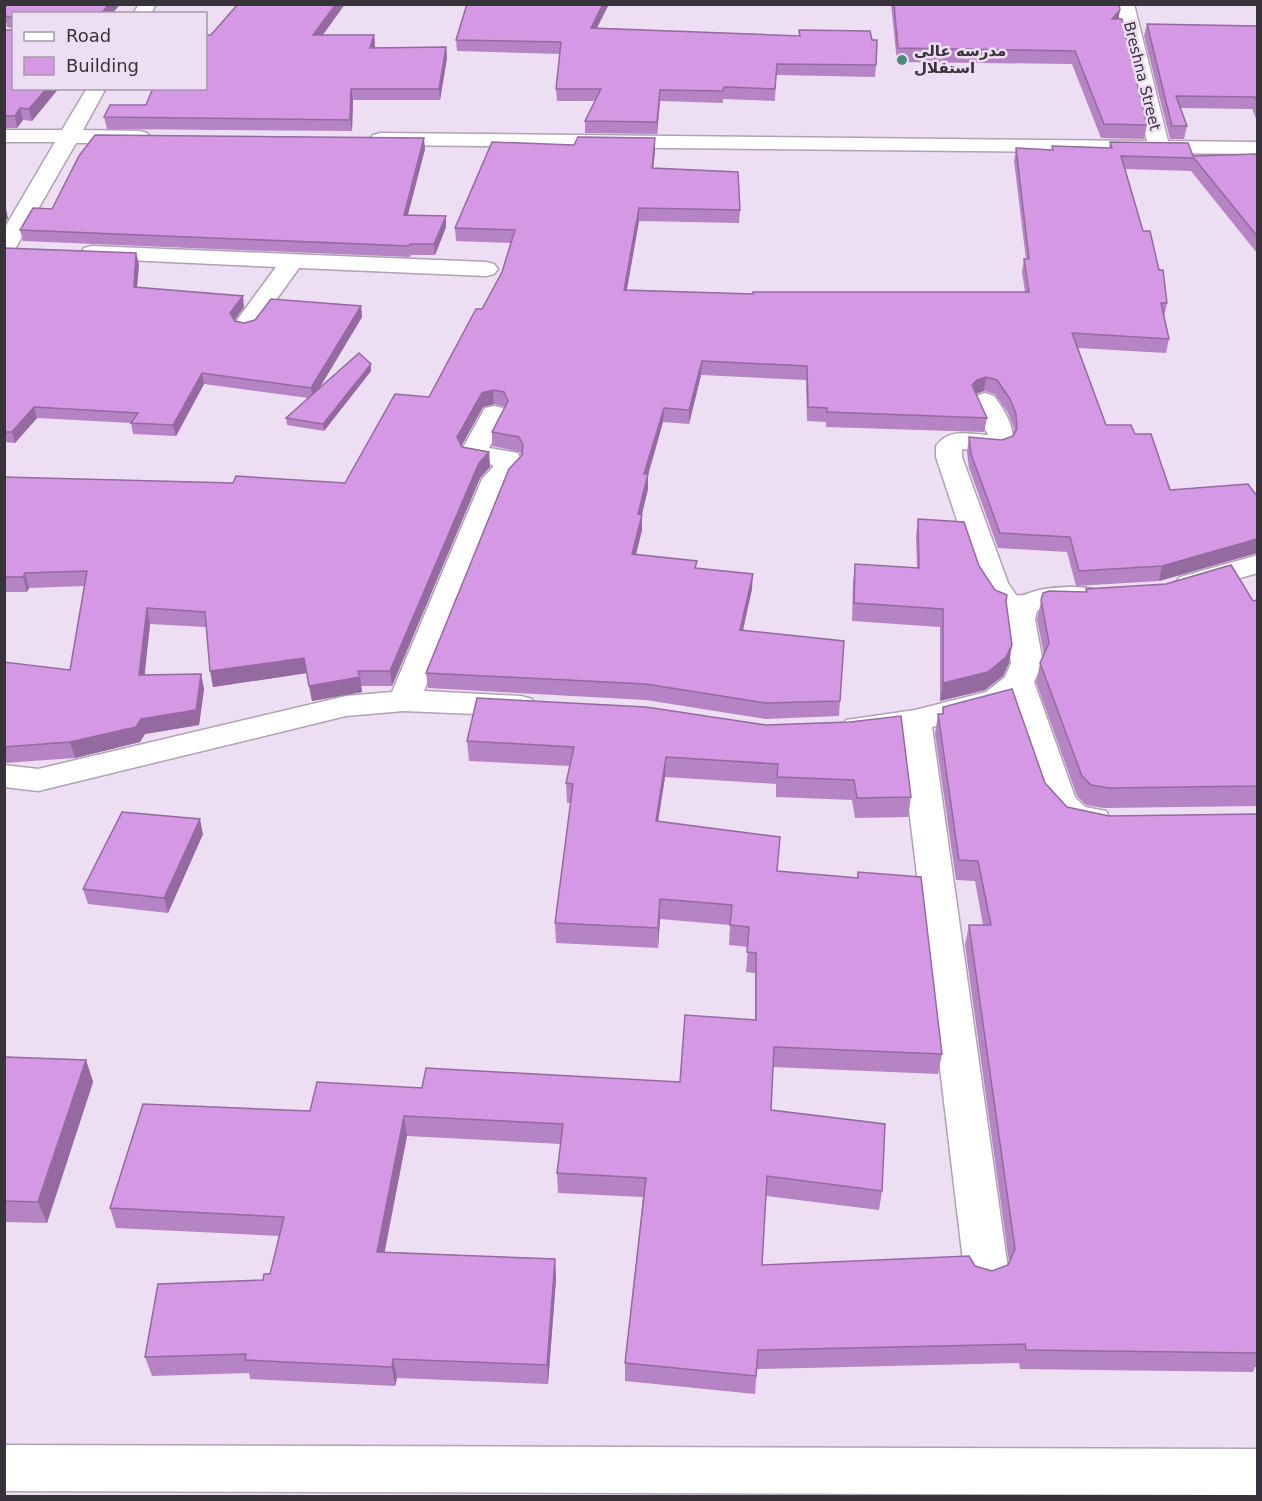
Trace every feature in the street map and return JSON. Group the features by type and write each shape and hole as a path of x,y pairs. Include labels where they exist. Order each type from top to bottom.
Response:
{"main road":[{"name":"Breshna Street","path":"1125,4 1159,147"},
{"path":"28,250 5,249 96,90"},
{"path":"4,136 165,137"},
{"path":"356,139 1257,148"},
{"path":"74,252 486,269"},
{"path":"246,324 294,261"},
{"path":"985,401 1001,435 1000,444 956,441 949,446 949,457 993,584 1005,601 1024,606 1040,599 1117,594"},
{"path":"404,700 496,479 506,469 508,459 473,453 494,414"},
{"path":"1161,592 1257,564"},
{"path":"824,730 915,721 997,700 1018,682 1027,663 1020,619 1024,606"},
{"path":"1018,682 1060,802 1075,817 1104,822 1128,822"},
{"path":"4,776 38,780 346,706 404,700 554,708"},
{"path":"915,721 986,1269"},
{"path":"4,1468 1257,1472"}],"building":[{"path":"8,4 109,4 103,12 12,12 12,18 5,16 5,7"},
{"path":"238,4 336,4 313,35 374,35 370,48 446,47 439,89 351,89 350,120 104,117 110,105 146,105 152,90 207,90 207,35 211,35"},
{"path":"467,4 603,4 591,28 800,36 799,30 870,31 872,40 877,40 876,65 777,64 775,89 724,87 723,91 660,90 657,122 585,121 601,89 556,89 561,42 456,40"},
{"path":"894,4 1119,4 1120,10 1112,19 1122,19 1147,125 1104,124 1075,51 898,48"},
{"path":"1147,24 1257,26 1257,102 1255,97 1176,96 1187,126 1172,126"},
{"path":"4,30 11,30 12,90 45,90 29,109 20,108 15,116 4,116"},
{"path":"95,135 424,138 404,215 446,216 434,244 410,244 409,246 20,230 33,208 52,209 79,156"},
{"path":"578,137 655,138 652,168 738,172 740,210 639,208 624,290 753,294 753,292 1029,292 1024,259 1029,259 1016,148 1053,150 1052,146 1112,148 1110,142 1188,143 1193,156 1257,154 1257,236 1194,158 1121,156 1143,231 1150,231 1159,270 1163,270 1167,303 1161,303 1169,339 1072,333 1106,425 1131,425 1135,434 1151,434 1170,490 1248,484 1257,496 1257,539 1162,566 1079,571 1070,537 1000,533 971,454 969,437 1002,440 1013,436 1017,429 1016,414 1010,399 997,380 986,377 977,380 972,385 987,418 827,412 827,408 808,407 807,366 702,361 689,410 664,408 644,474 648,474 638,514 642,515 632,554 697,561 695,568 753,574 740,630 844,641 840,701 766,703 646,684 426,673 509,469 522,455 523,445 519,437 492,432 508,401 504,392 493,390 482,393 457,437 462,447 489,452 479,463 390,671 358,671 360,677 309,686 304,658 210,671 205,612 147,608 139,675 201,674 196,710 141,719 136,727 70,742 4,747 4,662 70,670 87,571 25,573 23,577 4,577 4,477 233,483 236,476 345,483 395,394 429,397 476,309 482,309 502,272 515,230 455,228 492,142 574,145"},
{"path":"4,248 136,253 134,287 243,296 230,313 235,321 244,323 255,320 271,299 361,306 311,388 202,373 173,425 131,423 138,413 34,407 12,432 4,432"},
{"path":"359,353 371,364 323,424 286,418"},
{"path":"918,519 964,522 979,566 995,590 1007,595 1012,645 1006,657 988,672 943,683 943,609 854,603 855,564 919,568"},
{"path":"1231,565 1253,601 1257,600 1257,786 1109,788 1091,785 1082,776 1040,663 1049,643 1041,600 1043,593 1049,591 1087,592 1086,589 1166,584"},
{"path":"1012,689 1045,783 1067,807 1109,816 1257,814 1257,1353 1026,1350 1025,1344 758,1350 756,1376 625,1363 646,1178 557,1173 563,1124 404,1116 377,1252 555,1259 547,1365 393,1359 392,1367 245,1360 246,1354 145,1357 158,1284 263,1280 264,1274 270,1274 284,1217 110,1208 143,1104 310,1111 317,1082 422,1088 426,1068 680,1082 685,1015 756,1020 756,953 747,952 749,927 730,925 732,905 660,899 658,928 555,923 573,784 566,783 574,747 467,741 477,698 646,707 766,725 850,722 901,716 911,797 857,798 854,780 777,777 778,764 666,757 656,821 780,837 777,871 858,878 858,872 921,877 942,1054 774,1047 771,1110 885,1124 882,1191 767,1176 762,1265 969,1256 975,1266 992,1271 1008,1265 1015,1249 969,925 991,925 978,861 959,860 938,714 943,714 943,707"},
{"path":"122,812 200,819 164,898 83,889"},
{"path":"6,1057 86,1060 38,1202 4,1201 4,1062"}],"place":[{"name":"مدرسه عالی استقلال","path":"902,60"}]}
